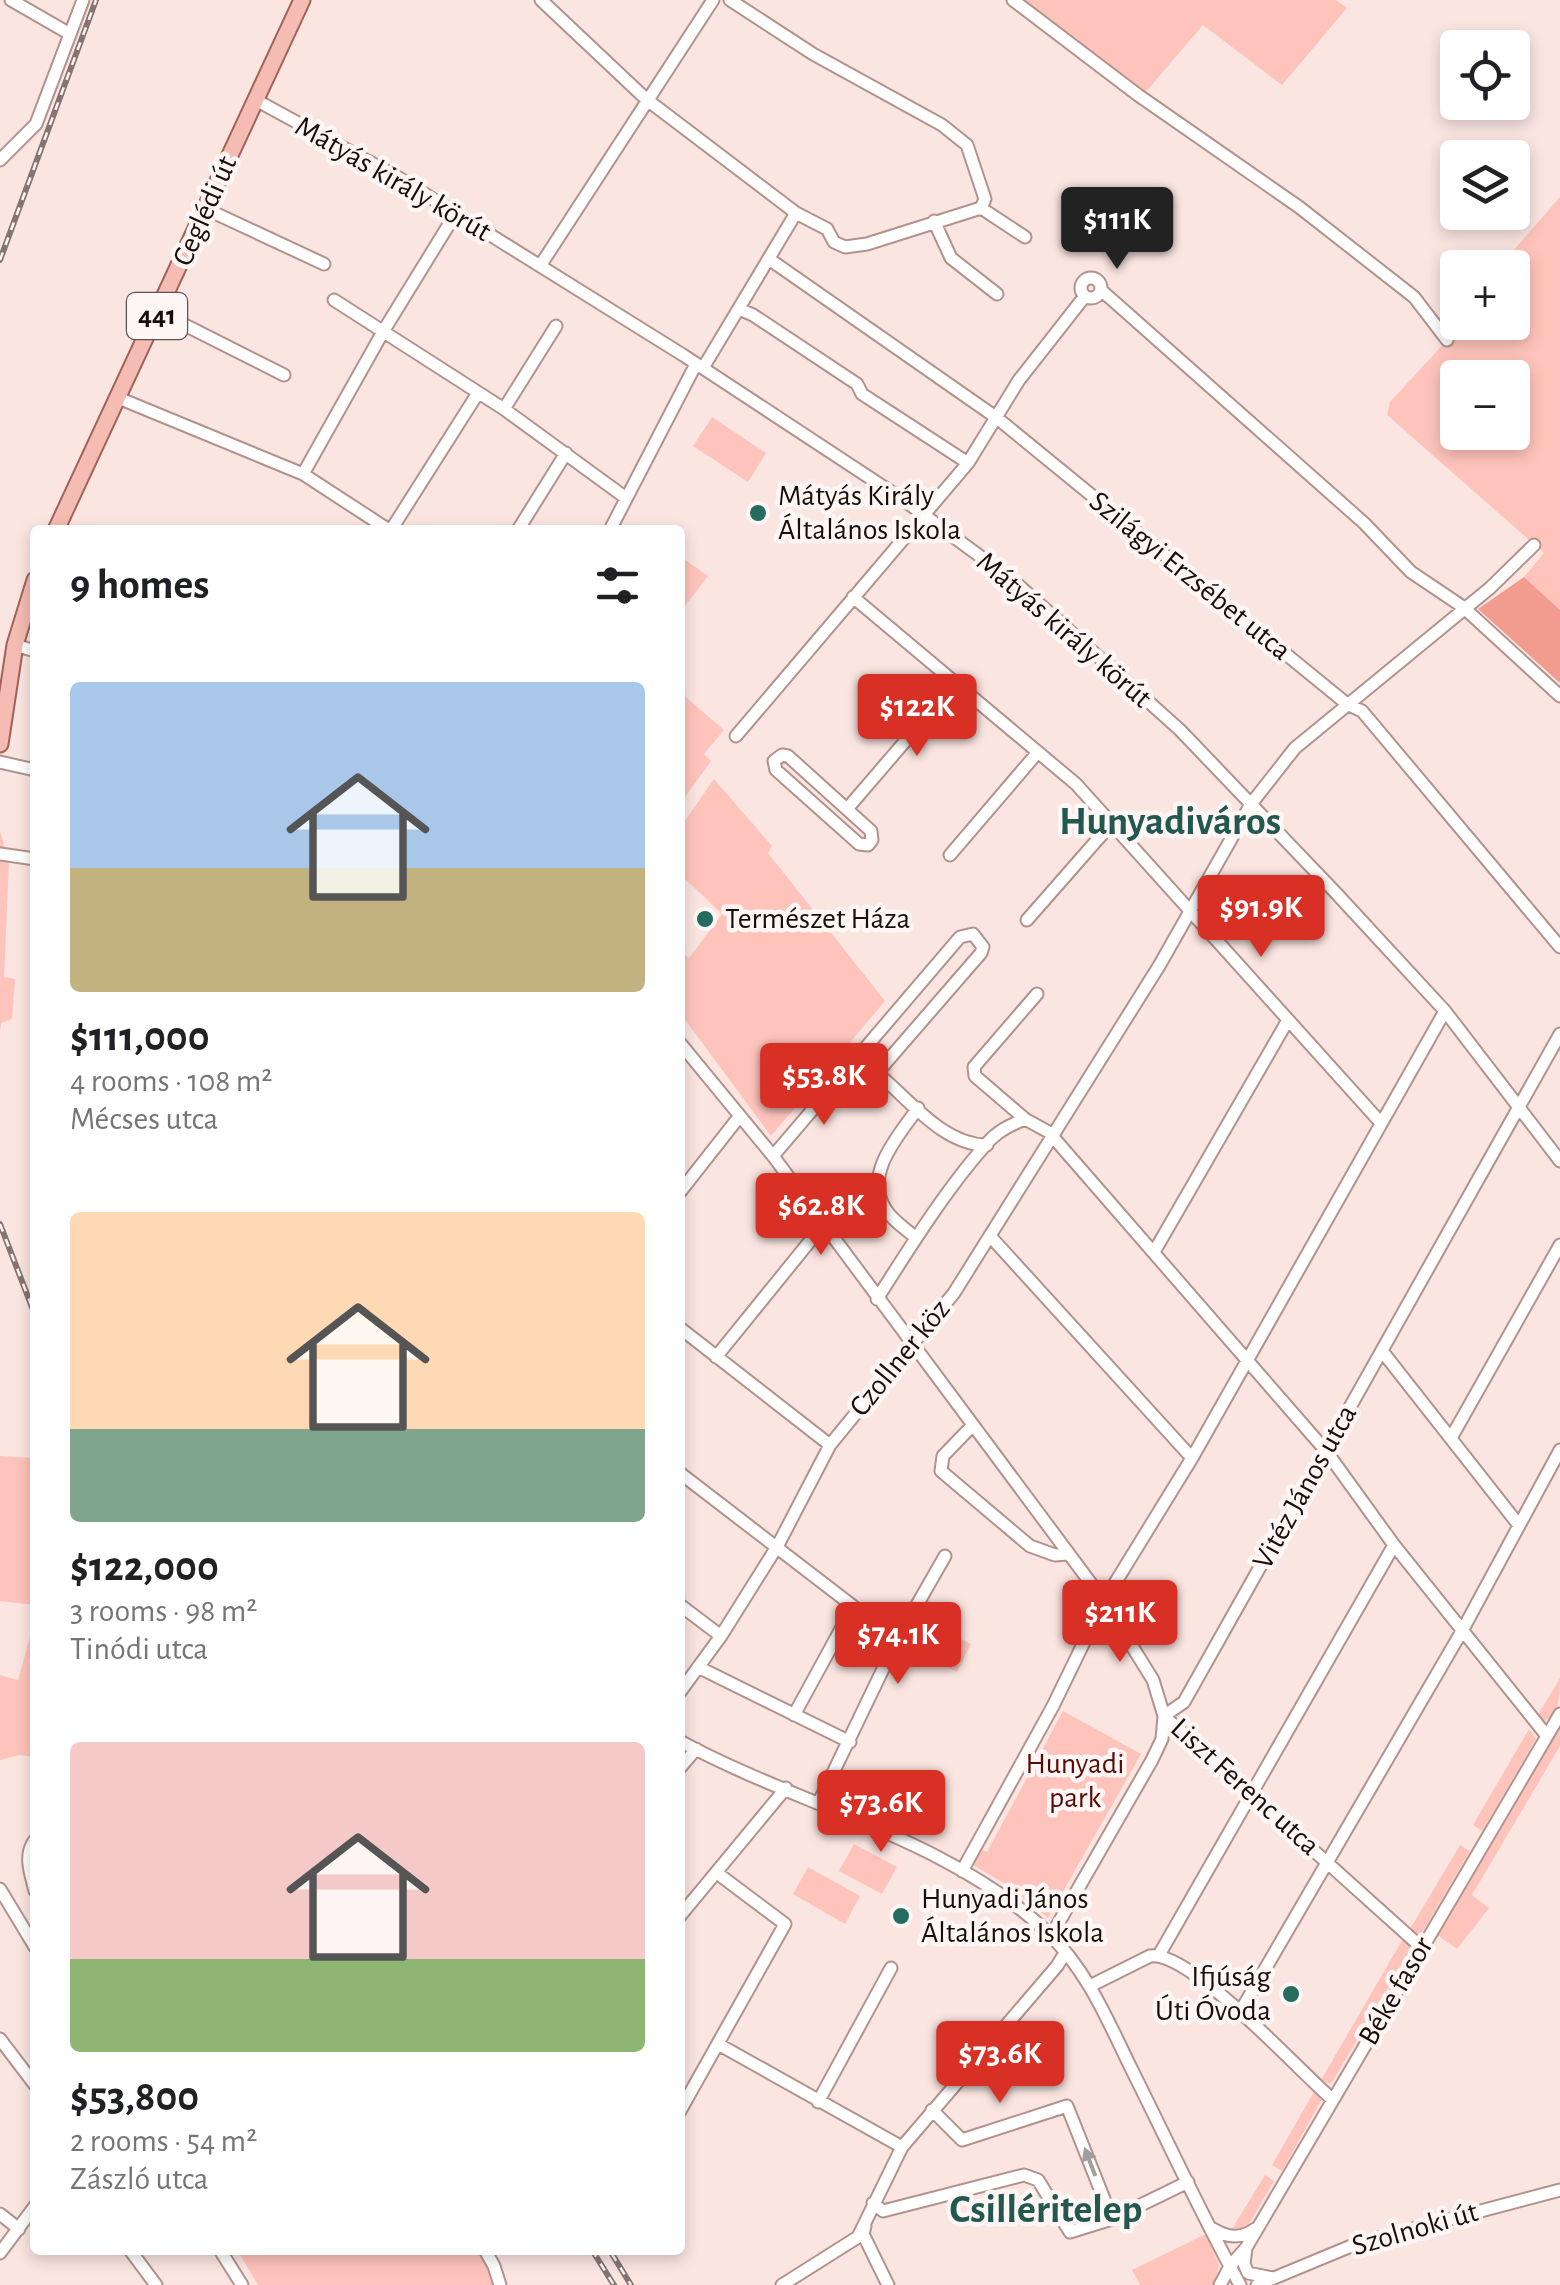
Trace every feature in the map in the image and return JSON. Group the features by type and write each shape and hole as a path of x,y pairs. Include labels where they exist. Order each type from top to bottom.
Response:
{"main road":[{"name":"Ceglédi út","path":"58,525 302,0"},
{"path":"0,744 15,645 30,596"}],"street":[{"path":"11,0 70,34"},
{"path":"0,160 36,124 83,0"},
{"path":"541,0 646,100 796,212 827,229 834,242 845,248 982,208 1024,237"},
{"path":"540,266 714,0"},
{"path":"730,0 813,54 942,126 967,145 985,199 982,208"},
{"path":"1013,0 1400,286 1414,297 1440,331"},
{"name":"Mátyás király körút","path":"256,100 456,213 700,366 924,514 1014,582 1180,730 1251,804 1445,1011 1560,1161"},
{"path":"206,209 324,264"},
{"path":"612,525 700,366 796,212"},
{"path":"303,474 456,213"},
{"path":"934,221 952,258 997,294"},
{"name":"Szilágyi Erzsébet utca","path":"769,260 997,418 1347,704 1362,711 1560,947"},
{"path":"736,736 968,463 1018,380 1086,296 1092,298 1101,290 1364,523 1411,572 1463,608 1560,696"},
{"path":"334,300 504,409 626,498"},
{"path":"739,309 856,384 862,394 968,463"},
{"path":"159,312 284,375"},
{"path":"504,409 556,326"},
{"path":"393,525 478,394"},
{"path":"116,397 303,474 382,525"},
{"path":"521,525 566,453"},
{"name":"Czollner köz","path":"685,1685 722,1636 778,1545 830,1444 954,1293 1119,1022 1191,913 1251,804 1295,748 1510,571 1534,546"},
{"path":"854,597 1076,784 1381,1123"},
{"path":"15,645 30,650"},
{"path":"847,809 956,682"},
{"path":"950,855 1038,752"},
{"path":"788,756 847,809 871,831 868,844 859,844 776,770 774,760 788,756"},
{"path":"0,762 30,769"},
{"path":"1027,920 1112,823"},
{"path":"0,854 30,858"},
{"path":"772,1156 960,938 973,934 983,946 981,953 882,1078"},
{"path":"1037,994 974,1067 975,1076 1025,1119 1053,1136 1247,1359 1326,1451 1394,1545 1546,1736"},
{"path":"962,1872 1104,1601 1192,1458 1445,1011"},
{"path":"1154,1252 1288,1020"},
{"name":"Vitéz János utca","path":"1051,1936 1152,1760 1162,1739 1164,1716 1184,1702 1560,1034"},
{"name":"Liszt Ferenc utca","path":"685,1054 772,1156 1104,1601 1153,1680 1164,1716 1422,1947"},
{"path":"857,1058 951,1138 969,1145 987,1145"},
{"path":"916,1238 884,1208 878,1183 889,1150 918,1108"},
{"path":"685,1186 739,1117"},
{"path":"877,1299 916,1238 987,1145 1006,1127 1025,1119"},
{"path":"716,1356 823,1225"},
{"path":"990,1236 1192,1458"},
{"path":"1451,1438 1560,1245"},
{"path":"685,1332 830,1444"},
{"path":"1382,1350 1518,1524"},
{"path":"972,1426 943,1456 942,1471 1030,1546 1055,1555 1068,1554"},
{"path":"1240,2012 1462,1630 1560,1450"},
{"path":"685,1477 897,1640"},
{"path":"1090,1986 1136,1962 1159,1955 1394,1545"},
{"path":"819,1802 897,1640 944,1556"},
{"path":"794,1715 852,1607"},
{"path":"685,1609 722,1636"},
{"path":"698,1667 850,1742"},
{"name":"Béke fasor","path":"1230,2266 1246,2248 1560,1714"},
{"path":"685,1743 962,1872 1001,1896 1051,1936 1090,1986 1240,2285"},
{"path":"685,1762 696,1749"},
{"path":"685,1910 786,1788"},
{"path":"685,2102 785,1924 718,1873"},
{"path":"0,1889 30,1939"},
{"path":"16,1916 30,1916"},
{"path":"888,2285 863,2234 902,2147 1058,1966 1065,1953"},
{"path":"1159,1955 1201,1978 1332,2099"},
{"path":"818,2102 892,1968"},
{"path":"0,2039 30,2078"},
{"path":"718,2044 902,2147"},
{"path":"932,2110 962,2140 1067,2106 1112,2219"},
{"path":"874,2203 883,2211 1024,2176 1038,2180 1070,2232 1112,2219 1188,2182"},
{"name":"Szolnoki út","path":"1258,2285 1356,2244 1560,2190"},
{"path":"0,2214 19,2230"},
{"path":"0,2252 30,2214"},
{"path":"782,2285 852,2242 865,2226"},
{"path":"1212,2228 1230,2236 1255,2230"},
{"path":"1246,2248 1244,2264 1248,2273"},
{"path":"134,2255 156,2285"},
{"path":"223,2255 242,2285"},
{"path":"488,2255 500,2285"},
{"path":"1230,2266 1272,2278"},
{"path":"1220,2285 1230,2266"}],"green space":[{"path":"1019,0 1336,0 1347,8 1282,85 1203,25 1144,94"},
{"path":"1560,197 1560,610 1524,577 1544,553 1387,415 1390,402 1447,340 1530,340 1530,250 1514,250"},
{"path":"712,417 766,453 748,482 693,446"},
{"path":"685,560 708,576 685,606"},
{"path":"685,696 724,730 704,754 711,761 685,797"},
{"path":"714,779 772,846 768,853 885,1001 771,1136 685,1020 685,955 689,958 722,914 685,879 685,821"},
{"path":"0,831 9,862 4,977 15,979 12,1019 1,1023 0,1032"},
{"path":"0,1456 30,1458 30,1604 0,1601"},
{"path":"922,1620 971,1644 957,1672 908,1647"},
{"path":"30,1637 30,1756 0,1760 0,1675 18,1680"},
{"path":"1560,1678 1556,1709 1543,1722 1536,1718"},
{"name":"Hunyadi park","path":"1063,1711 1141,1754 1048,1918 1007,1885 968,1862 977,1847 987,1852"},
{"path":"1560,1728 1560,1746 1472,1895 1489,1908 1457,1949 1437,1935"},
{"path":"1529,1729 1536,1739 1482,1831 1473,1825"},
{"path":"854,1844 897,1867 882,1894 839,1871"},
{"path":"1460,1845 1470,1851 1420,1936 1410,1929"},
{"path":"808,1867 860,1896 845,1924 793,1894"},
{"path":"1404,1937 1413,1946 1331,2084 1321,2080"},
{"path":"1316,2088 1322,2099 1282,2171 1272,2165"},
{"path":"1265,2175 1274,2181 1249,2224 1236,2231 1232,2229"},
{"path":"1206,2234 1219,2265 1214,2285 1140,2285 1132,2270"},
{"path":"240,2255 481,2255 492,2285 258,2285"}],"shaded area":[{"path":"1524,577 1560,610 1560,683 1478,609"}],"railway":[{"path":"0,260 96,0"},
{"path":"0,1224 30,1302"},
{"path":"595,2255 614,2285"},
{"path":"613,2255 631,2285"}],"place":[{"name":"Mátyás Király Általános Iskola","path":"758,513"},
{"name":"Természet Háza","path":"705,919"},
{"name":"Hunyadi János Általános Iskola","path":"901,1916"},
{"name":"Ifjúság Úti Óvoda","path":"1291,1994"}],"district":[{"name":"Hunyadiváros","path":"1170,822"},
{"name":"Csilléritelep","path":"1046,2210"}]}
